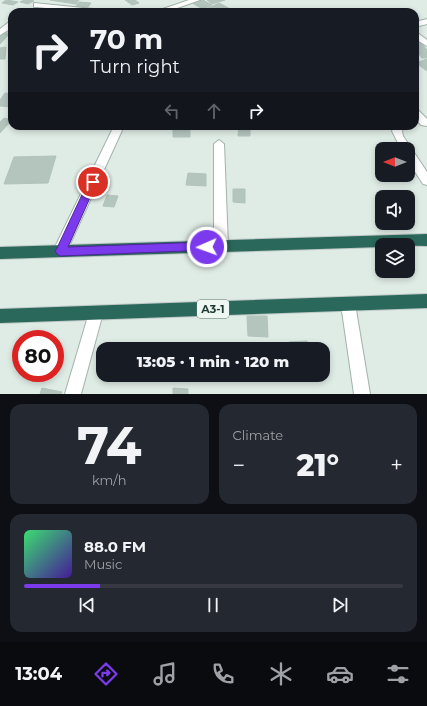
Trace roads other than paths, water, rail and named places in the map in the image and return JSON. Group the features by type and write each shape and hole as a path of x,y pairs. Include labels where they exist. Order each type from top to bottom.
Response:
{"highway":[{"path":"0,253 427,240"},
{"name":"A3-1","path":"0,316 427,302"}],"street":[{"path":"44,0 34,7 48,8"},
{"path":"171,8 196,0"},
{"path":"0,34 8,27"},
{"path":"60,251 116,130"},
{"path":"398,130 398,136 402,142"},
{"path":"219,144 221,246"},
{"path":"415,163 427,181"},
{"path":"348,304 362,394"},
{"path":"73,394 96,313"}]}
